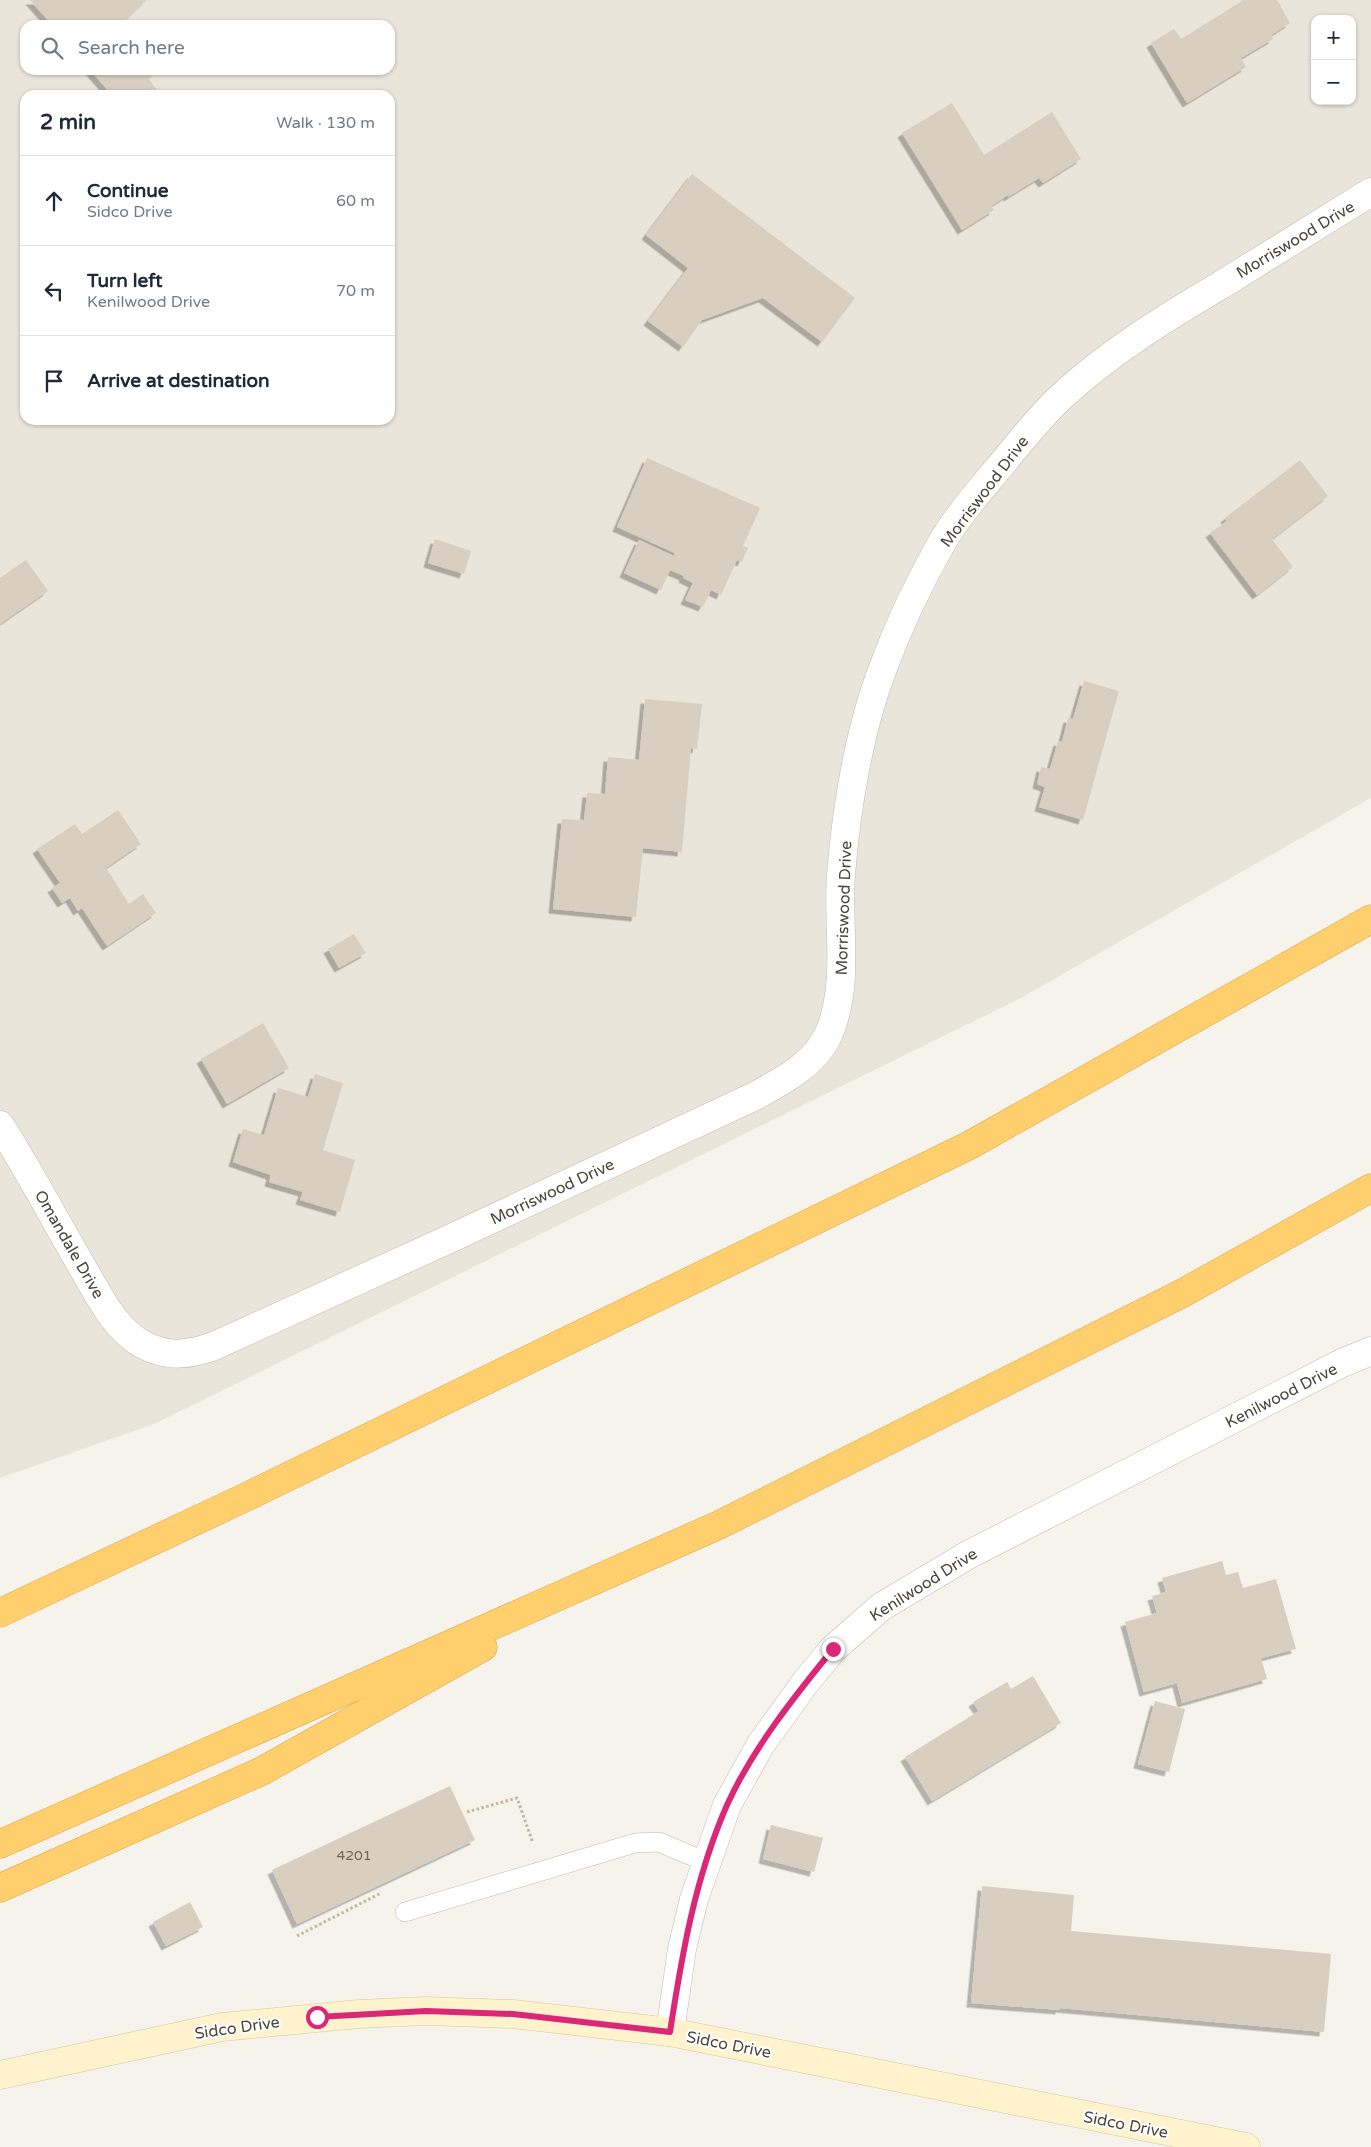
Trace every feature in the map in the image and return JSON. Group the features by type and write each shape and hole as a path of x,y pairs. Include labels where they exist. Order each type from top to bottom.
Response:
{"highway":[{"path":"0,1614 255,1493 970,1145 1371,919"},
{"path":"0,1844 719,1525 1181,1294 1371,1188"},
{"path":"0,1888 262,1771 625,1566"}],"main road":[{"name":"Sidco Drive","path":"0,2076 222,2027 359,2014 426,2011 513,2014 670,2032 1246,2147"}],"street":[{"name":"Morriswood Drive","path":"154,1349 181,1355 195,1353 214,1346 445,1241 755,1096 786,1078 817,1053 828,1035 838,1002 841,966 841,878 847,823 867,718 882,671 902,622 941,544 960,516 1035,424 1062,396 1096,367 1138,336 1371,192"},
{"name":"Omandale Drive","path":"0,1125 106,1306 129,1334 141,1344 154,1349"},
{"name":"Kenilwood Drive","path":"670,2032 682,1949 694,1899 727,1805 761,1744 833,1649 881,1607 968,1555 1342,1363 1371,1351"}],"lane":[{"path":"406,1912 624,1845 652,1841 659,1842 706,1862"}],"path":[{"path":"467,1812 518,1798 543,1870"}],"shaded area":[{"path":"0,0 1371,0 1371,798 1021,998 154,1424 0,1478"}],"building":[{"path":"30,0 147,0 125,20 48,20"},
{"path":"1241,0 1277,0 1290,23 1271,35 1273,39 1241,58 1246,67 1187,103 1151,43 1174,29 1181,39"},
{"path":"94,75 152,75 148,78 157,90 108,90"},
{"path":"952,103 984,155 1052,112 1081,159 1043,183 1039,178 1008,197 1008,195 991,206 994,210 962,230 902,133"},
{"path":"692,174 855,298 822,342 763,298 702,320 683,347 648,321 688,268 646,235"},
{"path":"647,458 760,508 743,546 748,548 742,562 737,560 721,595 711,590 703,607 685,600 693,583 683,578 684,576 670,570 661,590 624,573 639,540 674,556 675,553 617,527"},
{"path":"1300,460 1328,496 1272,539 1293,567 1257,595 1210,533 1227,521 1225,518"},
{"path":"435,539 471,551 464,574 428,563"},
{"path":"26,560 48,591 0,624 0,578"},
{"path":"1084,681 1119,691 1083,820 1039,807 1045,787 1037,784 1041,767 1050,769 1058,741 1062,742 1068,718 1073,719"},
{"path":"645,699 702,704 697,749 691,748 682,852 643,848 636,917 553,909 562,819 584,820 587,793 605,794 608,757 639,760"},
{"path":"118,810 141,844 106,868 129,904 143,894 156,913 107,946 82,908 78,911 70,898 62,903 52,888 60,883 37,849 75,824 82,834"},
{"path":"354,934 366,953 339,968 328,949"},
{"path":"263,1023 289,1068 227,1104 201,1059"},
{"path":"315,1074 343,1083 323,1150 355,1160 340,1212 300,1200 303,1192 269,1182 271,1175 233,1162 243,1129 264,1135 278,1088 308,1097"},
{"path":"1222,1561 1226,1575 1238,1572 1243,1588 1276,1579 1296,1649 1261,1658 1267,1679 1182,1703 1177,1683 1144,1692 1125,1622 1157,1613 1152,1596 1166,1592 1162,1578"},
{"path":"1033,1676 1061,1723 932,1801 905,1757 979,1711 973,1702 1007,1682 1011,1689"},
{"path":"1155,1701 1185,1709 1169,1772 1138,1764"},
{"path":"450,1786 475,1840 297,1924 272,1870"},
{"path":"771,1825 823,1838 814,1872 763,1859"},
{"path":"982,1886 1074,1895 1071,1931 1331,1954 1324,2032 1060,2008 1060,2010 971,2003"},
{"path":"190,1902 203,1927 166,1946 153,1922"}],"route":[{"path":"317,2017 426,2011 513,2014 670,2032 682,1949 694,1899 727,1805 761,1744 833,1649"}]}
